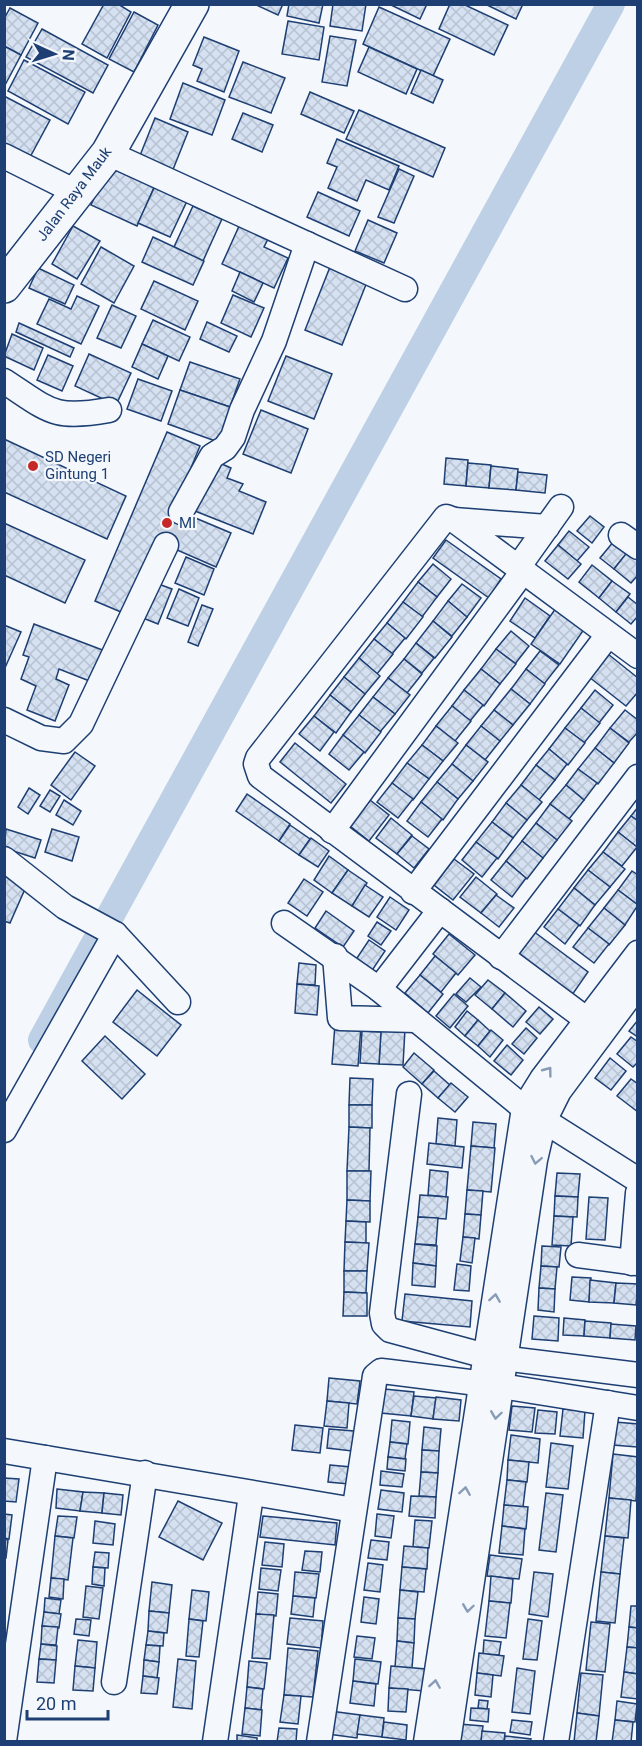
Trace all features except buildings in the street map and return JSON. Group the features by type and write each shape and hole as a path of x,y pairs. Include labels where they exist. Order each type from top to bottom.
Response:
{"main road":[{"name":"Jalan Raya Mauk","path":"4,286 108,153 192,4"}],"street":[{"path":"108,153 405,289"},
{"path":"4,156 76,192"},
{"path":"181,512 212,456 225,448 233,436 242,410 274,341 307,244"},
{"path":"4,381 53,413 77,416 109,410"},
{"path":"332,831 521,568 561,507"},
{"path":"594,1026 260,776 256,764 258,758 446,516 521,568 638,656"},
{"path":"454,520 547,527"},
{"path":"4,720 41,738 64,741 81,724 166,545"},
{"path":"413,892 608,635"},
{"path":"501,957 638,777"},
{"path":"4,859 64,907 110,931 178,1002"},
{"path":"379,989 440,910"},
{"path":"284,923 335,956 379,989 524,1108 638,1180"},
{"path":"4,1130 110,931"},
{"path":"496,1357 544,1120 594,1026 638,953"},
{"path":"335,956 340,1017 416,1020"},
{"path":"448,1742 496,1357 524,1108 594,1026 638,985"},
{"path":"409,1094 382,1313 384,1324 390,1330 496,1357 638,1375"},
{"path":"578,1255 635,1263 638,1193"},
{"path":"319,1742 375,1376 381,1371 492,1384 638,1408"},
{"path":"426,1742 492,1384"},
{"path":"556,1742 608,1403"},
{"path":"4,1451 145,1473 251,1495 354,1510"},
{"path":"4,1741 45,1458"},
{"path":"114,1682 145,1473"},
{"path":"215,1742 251,1495"}],"waterway":[{"path":"42,1040 611,4"}],"tunnel":[{"path":"166,545 181,512"}],"place":[{"name":"SD Negeri Gintung 1","path":"33,466"},
{"name":"MI","path":"167,523"}]}
